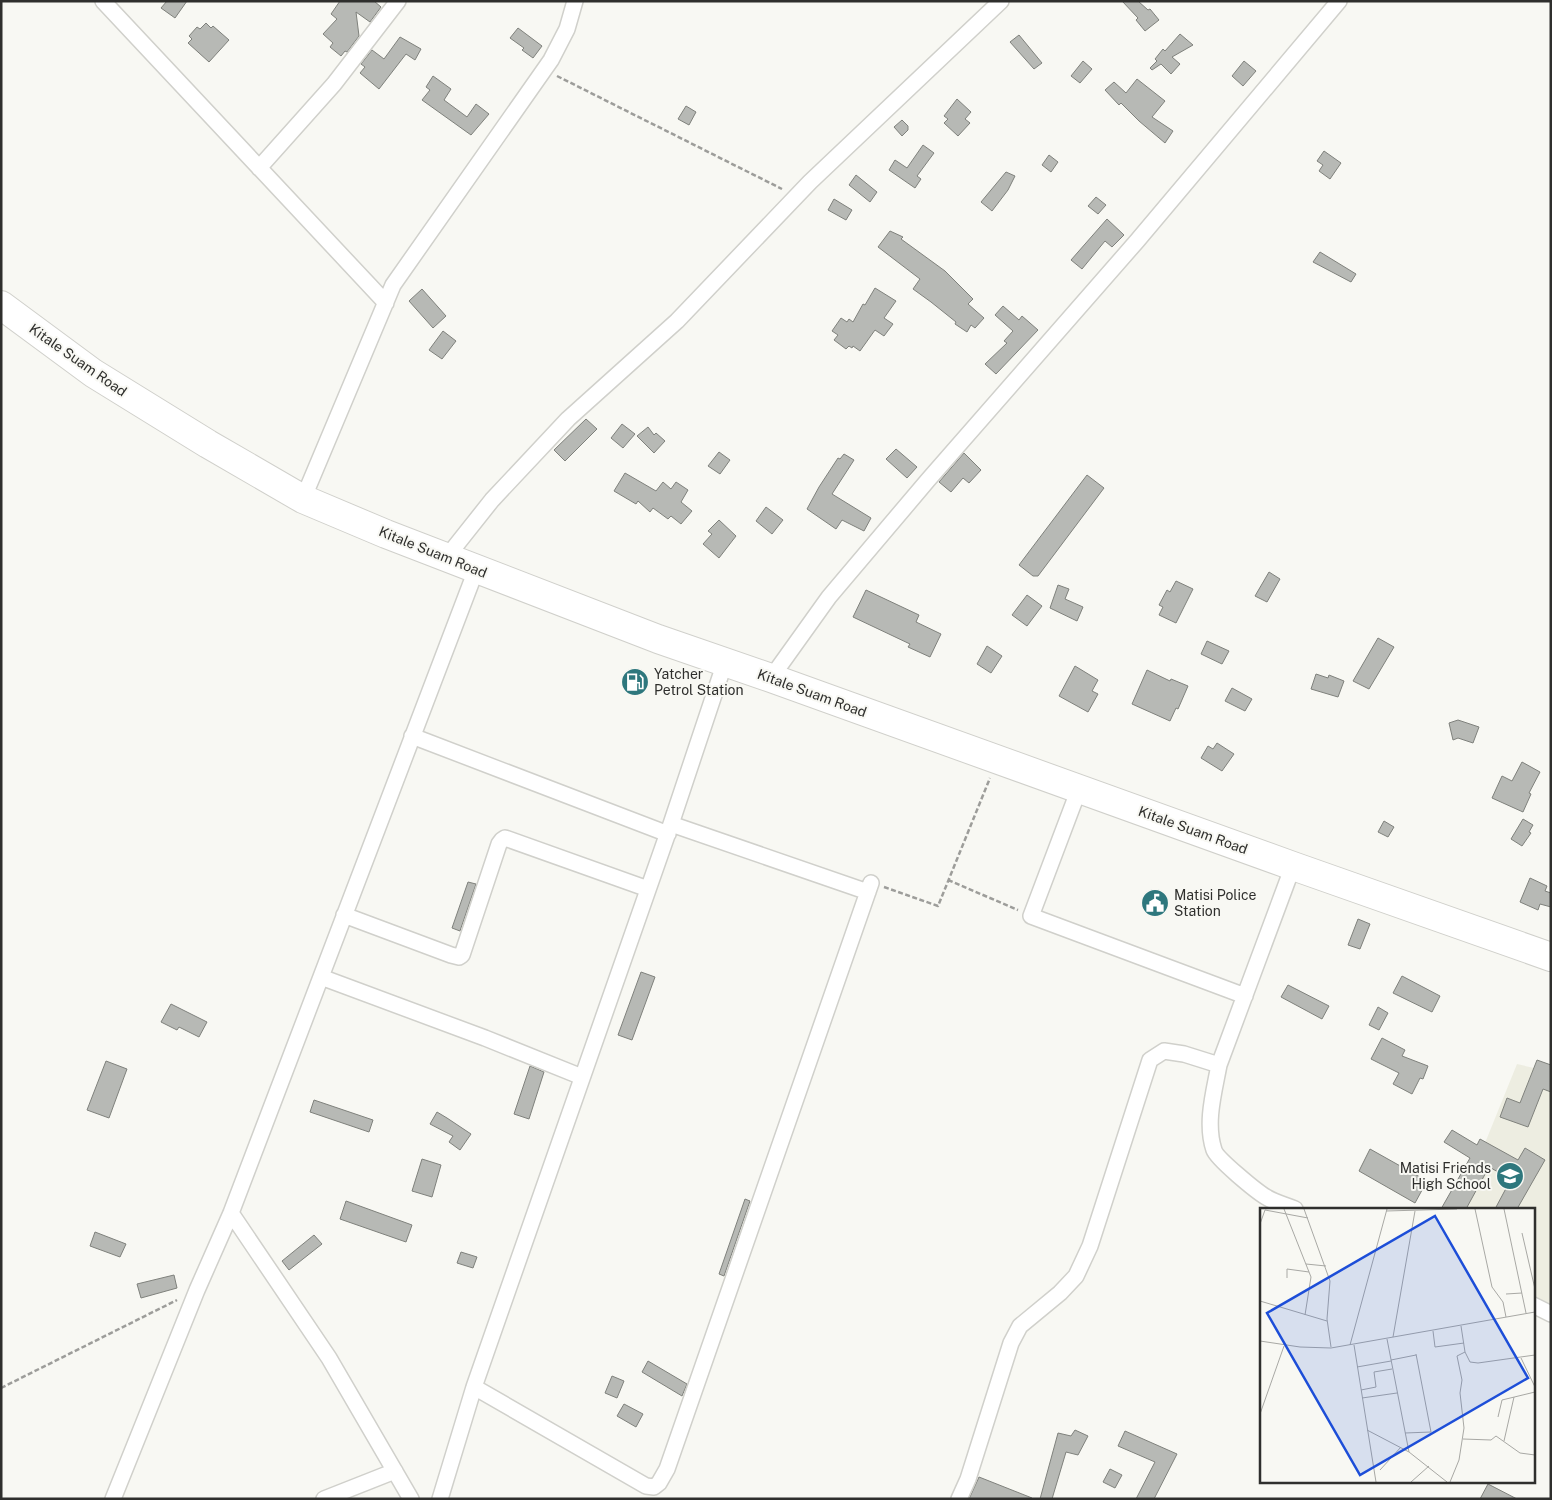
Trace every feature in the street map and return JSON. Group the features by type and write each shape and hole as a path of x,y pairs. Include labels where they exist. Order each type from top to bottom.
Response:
{"highway":[{"name":"Kitale Suam Road","path":"1,305 93,374 303,499 476,570 658,639 1551,957"}],"street":[{"path":"103,1 386,302"},
{"path":"259,168 334,84 398,1"},
{"path":"303,499 392,286 545,70 567,29 575,1"},
{"path":"446,558 492,500 568,419 677,321 796,196 1000,1"},
{"path":"771,678 830,596 928,480 1137,241 1339,1"},
{"path":"113,1499 197,1290 231,1213 476,570"},
{"path":"440,1499 474,1386 670,829 725,662"},
{"path":"412,736 670,829 869,887 667,1469 659,1483 654,1487 646,1486 474,1386"},
{"path":"1079,789 1031,916 1245,996"},
{"path":"344,915 459,957 462,955 499,844 505,838 648,889"},
{"path":"1292,866 1219,1065 1211,1116 1215,1152 1234,1171 1266,1197 1293,1208"},
{"path":"321,977 485,1038 582,1077"},
{"path":"959,1499 968,1479 1011,1344 1020,1326 1060,1293 1076,1276 1090,1246 1150,1060 1164,1051 1184,1054 1219,1065"},
{"path":"231,1213 330,1358 410,1499"},
{"path":"1534,1306 1551,1314"},
{"path":"324,1499 395,1471"}],"path":[{"path":"545,70 796,196"},
{"path":"869,887 938,906 997,760"},
{"path":"948,880 1031,916"},
{"path":"1,1388 197,1290"}],"shaded area":[{"name":"Matisi Friends High School","path":"1517,1064 1551,1072 1551,1306 1534,1298 1534,1208 1453,1208 1485,1143"}],"building":[{"path":"167,1 187,1 175,18 161,8"},
{"path":"340,1 374,1 381,7 370,22 356,12 359,36 347,52 345,51 341,56 330,47 333,43 323,34 337,19 331,14"},
{"path":"1122,1 1138,1 1148,10 1150,9 1159,20 1145,31 1136,20 1138,18"},
{"path":"206,23 211,28 213,26 229,40 209,62 188,43 192,39 189,36 197,27 200,29"},
{"path":"518,28 542,46 533,58 522,50 524,48 510,38"},
{"path":"1180,34 1193,45 1172,57 1180,64 1171,74 1161,64 1152,70 1150,68 1157,61 1155,59"},
{"path":"1019,35 1042,63 1034,69 1010,42"},
{"path":"400,37 421,49 415,60 406,54 379,89 360,73 365,67 361,64 372,50 384,59"},
{"path":"1083,61 1092,69 1080,83 1071,76"},
{"path":"1244,61 1256,71 1243,86 1232,76"},
{"path":"433,76 451,89 444,100 467,117 476,104 489,114 471,135 422,100 430,90 426,87"},
{"path":"1137,79 1165,101 1152,117 1173,131 1165,143 1121,103 1119,105 1105,90 1114,82 1126,93"},
{"path":"957,99 971,112 965,119 970,123 958,136 944,123 948,119 944,116"},
{"path":"686,106 696,112 689,125 678,119"},
{"path":"902,120 908,126 908,130 902,136 894,127"},
{"path":"923,145 934,153 917,176 921,179 915,188 889,170 895,160 907,168"},
{"path":"1324,151 1341,163 1330,179 1319,171 1323,165 1317,161"},
{"path":"1049,155 1058,162 1051,172 1042,165"},
{"path":"1006,172 1015,176 1008,190 992,211 981,202"},
{"path":"856,175 877,192 870,202 849,185"},
{"path":"1096,197 1106,205 1098,214 1088,206"},
{"path":"834,199 852,210 846,220 828,210"},
{"path":"1107,219 1124,235 1112,247 1105,241 1082,269 1071,260"},
{"path":"890,231 903,237 901,239 945,271 973,299 968,304 984,318 975,328 971,325 967,332 913,289 920,279 878,247"},
{"path":"1320,252 1356,274 1351,282 1313,262"},
{"path":"875,288 896,301 884,318 893,324 884,336 875,330 860,351 853,346 852,348 849,346 846,349 834,340 838,335 832,331 841,318 847,322 849,319 853,322"},
{"path":"422,289 446,316 433,328 409,301"},
{"path":"1003,306 1019,320 1022,316 1038,330 996,374 985,364 1007,343 1004,341 1013,331 995,315"},
{"path":"443,331 456,341 442,359 429,350"},
{"path":"586,419 597,429 565,461 554,450"},
{"path":"622,424 635,434 623,448 611,438"},
{"path":"648,427 654,435 656,433 665,441 654,453 637,436"},
{"path":"896,449 917,467 907,478 886,459"},
{"path":"719,452 730,460 720,474 708,466"},
{"path":"964,453 981,470 969,483 963,478 951,492 939,482"},
{"path":"844,454 854,460 832,494 871,518 864,531 842,520 836,529 807,509 838,458 840,459"},
{"path":"625,473 656,491 663,482 671,489 676,482 688,490 681,502 692,511 681,524 671,516 668,519 653,508 650,512 638,501 636,504 614,491"},
{"path":"1087,475 1104,488 1038,576 1033,576 1019,565"},
{"path":"766,507 783,520 772,534 756,521"},
{"path":"719,520 736,536 719,558 703,544 712,534 708,531"},
{"path":"1269,572 1280,579 1267,602 1255,596"},
{"path":"1176,581 1193,589 1176,623 1159,615 1163,607 1159,605 1167,590 1170,592"},
{"path":"1058,585 1069,589 1065,599 1083,607 1077,621 1050,608"},
{"path":"866,590 919,615 916,622 941,634 930,657 908,647 910,644 853,617"},
{"path":"1027,595 1042,606 1027,626 1012,615"},
{"path":"1378,638 1394,647 1369,689 1353,681"},
{"path":"1207,641 1229,651 1222,664 1201,654"},
{"path":"987,646 1002,656 991,673 977,664"},
{"path":"1075,666 1098,680 1092,691 1098,694 1088,712 1059,696"},
{"path":"1147,670 1170,681 1171,679 1188,686 1178,709 1176,708 1170,721 1132,704"},
{"path":"1316,674 1328,678 1329,675 1344,681 1338,697 1311,689"},
{"path":"1232,688 1252,699 1245,711 1225,701"},
{"path":"1458,720 1479,727 1473,743 1458,738 1453,740 1449,723"},
{"path":"1217,743 1234,754 1222,771 1201,758 1208,746 1213,749"},
{"path":"1522,762 1540,772 1529,793 1531,794 1523,812 1492,798 1502,776 1512,781"},
{"path":"1523,819 1533,825 1529,832 1531,833 1522,846 1511,839"},
{"path":"1384,821 1394,827 1388,837 1378,832"},
{"path":"1530,878 1547,886 1545,891 1551,893 1551,907 1540,904 1538,910 1520,902"},
{"path":"468,882 476,884 460,931 452,928"},
{"path":"1358,919 1370,924 1360,949 1348,945"},
{"path":"641,972 655,977 632,1040 618,1035"},
{"path":"1402,976 1440,996 1432,1012 1393,993"},
{"path":"1288,985 1329,1006 1322,1019 1281,997"},
{"path":"171,1004 207,1022 199,1037 179,1027 177,1030 161,1022"},
{"path":"1378,1007 1388,1013 1379,1030 1369,1025"},
{"path":"1382,1038 1405,1050 1402,1056 1428,1066 1423,1079 1420,1078 1412,1094 1393,1084 1399,1073 1371,1059"},
{"path":"1537,1060 1551,1065 1551,1092 1543,1089 1528,1127 1500,1117 1507,1098 1520,1103"},
{"path":"106,1061 127,1069 109,1118 87,1110"},
{"path":"530,1066 544,1072 529,1119 514,1114"},
{"path":"314,1100 373,1120 369,1132 310,1112"},
{"path":"437,1112 471,1134 460,1150 449,1142 453,1136 430,1124"},
{"path":"1452,1130 1477,1145 1480,1139 1518,1160 1525,1148 1545,1160 1518,1208 1496,1208 1511,1179 1489,1167 1467,1208 1442,1208 1470,1158 1444,1142"},
{"path":"1370,1149 1427,1181 1415,1203 1359,1171"},
{"path":"422,1159 441,1165 432,1197 412,1191"},
{"path":"745,1199 750,1201 724,1276 719,1274"},
{"path":"346,1201 412,1225 406,1242 340,1219"},
{"path":"95,1232 126,1244 120,1257 90,1246"},
{"path":"314,1235 322,1244 289,1270 282,1261"},
{"path":"461,1252 477,1257 473,1268 457,1263"},
{"path":"174,1275 177,1288 141,1298 137,1284"},
{"path":"648,1361 687,1384 682,1396 642,1372"},
{"path":"612,1376 624,1381 617,1398 605,1393"},
{"path":"624,1404 643,1414 636,1427 617,1416"},
{"path":"1075,1430 1088,1436 1078,1455 1066,1452 1052,1499 1040,1499 1058,1433 1071,1436"},
{"path":"1125,1431 1177,1454 1154,1499 1136,1499 1155,1462 1118,1446"},
{"path":"1110,1469 1122,1475 1115,1488 1103,1482"},
{"path":"979,1477 1032,1498 1032,1499 969,1499"},
{"path":"1488,1484 1517,1499 1480,1499"}],"place":[{"name":"Yatcher Petrol Station","path":"635,682"},
{"name":"Matisi Police Station","path":"1155,903"},
{"name":"Matisi Friends High School","path":"1510,1176"}]}
